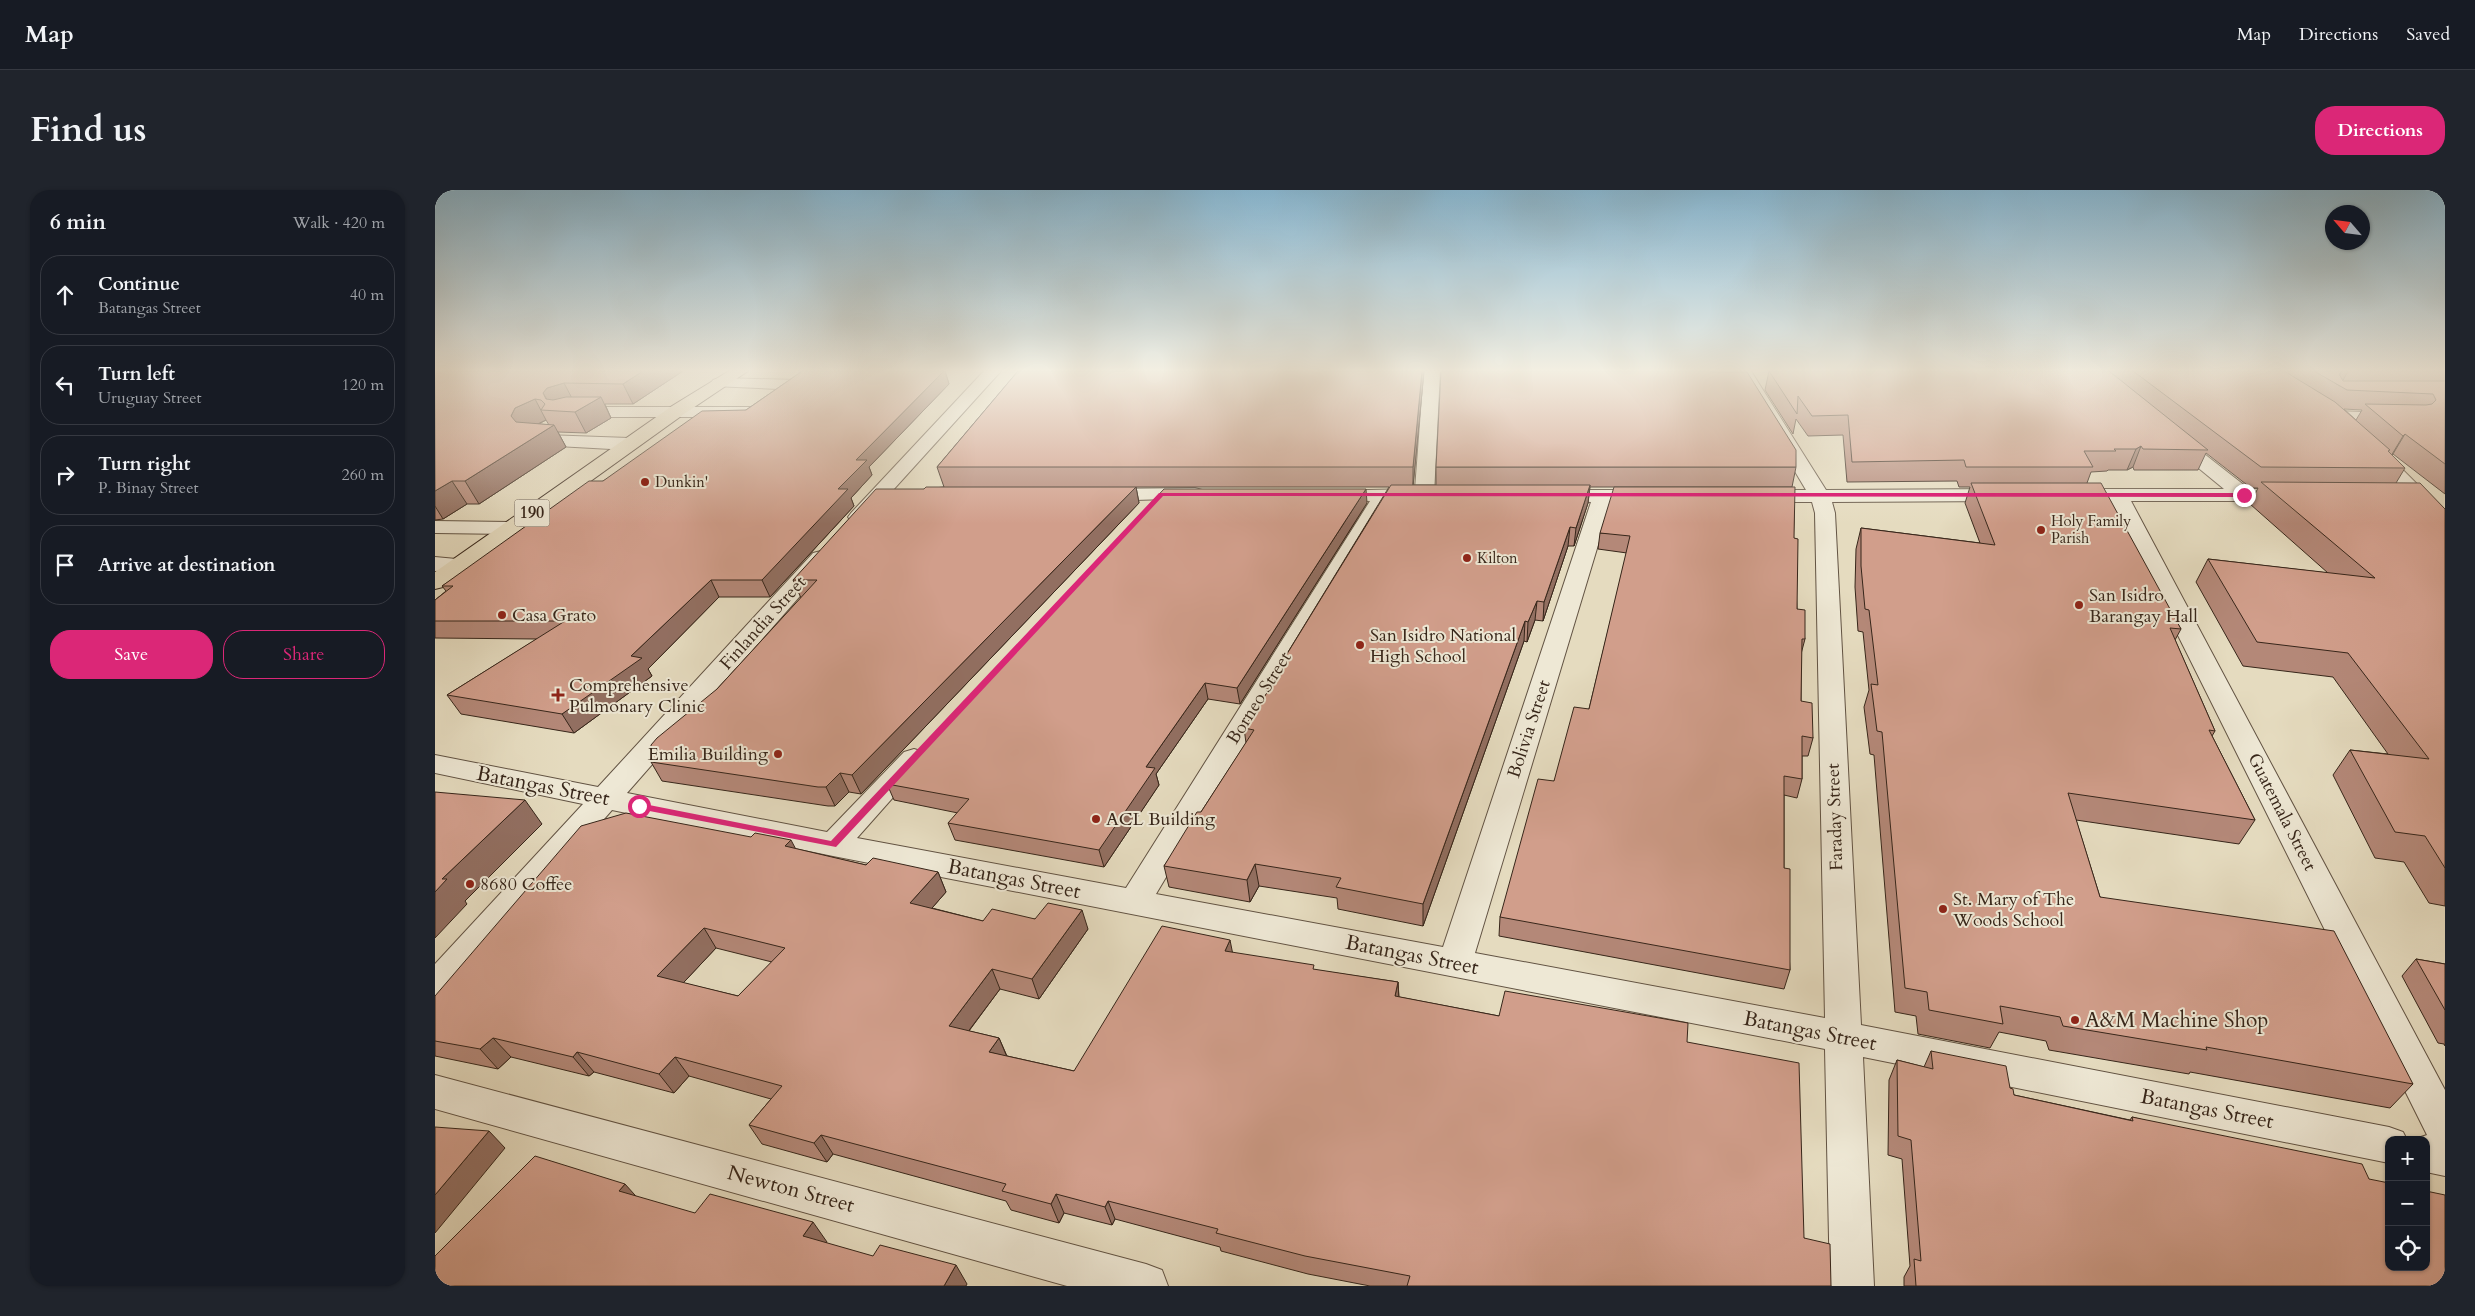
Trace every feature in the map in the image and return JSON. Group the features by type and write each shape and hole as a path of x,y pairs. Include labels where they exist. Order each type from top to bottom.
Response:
{"main road":[{"name":"190","path":"435,582 660,422"}],"street":[{"name":"Finlandia Street","path":"435,988 877,495 945,422"},
{"path":"1424,496 1429,422"},
{"name":"Faraday Street","path":"1775,422 1820,496 1825,513 1852,1286"},
{"path":"2340,422 2356,435 2445,524"},
{"path":"546,427 534,435 534,438 629,444"},
{"path":"2159,427 2244,495"},
{"path":"1141,516 1161,494"},
{"path":"1082,495 1209,494"},
{"name":"Guatemala Street","path":"2118,494 2445,1129"},
{"path":"877,495 906,495"},
{"path":"1306,495 1444,496"},
{"name":"Borneo Street","path":"1134,902 1384,495"},
{"path":"1741,496 2029,495"},
{"path":"2049,495 2312,496"},
{"path":"1533,496 1662,496"},
{"name":"Bolivia Street","path":"1455,963 1603,496"},
{"path":"2390,496 2419,497"},
{"path":"435,527 510,528"},
{"path":"435,564 459,565"},
{"path":"833,845 927,745"},
{"name":"Batangas Street","path":"435,764 833,845 1843,1037 2385,1144"},
{"name":"Newton Street","path":"435,1092 1146,1286"},
{"path":"2430,1154 2445,1156"}],"building":[{"path":"435,422 518,422 554,425 465,481 452,481 435,491"},
{"path":"686,422 893,422 856,460 867,460 838,489 848,489 762,580 711,580 631,656 642,658 562,714 447,695 565,621 435,621 435,600 453,586 442,586 589,481 603,481"},
{"path":"975,422 1417,422 1413,467 937,467"},
{"path":"1438,422 1779,422 1796,450 1796,467 1436,467"},
{"path":"1849,422 2173,422 2208,450 2143,449 2141,446 2136,449 2114,449 2116,451 2084,451 2093,467 1966,467 1964,460 1852,462"},
{"path":"2201,422 2358,422 2390,450 2388,451 2405,468 2261,467"},
{"path":"2387,422 2445,422 2445,464 2405,434 2403,436"},
{"path":"2261,482 2420,483 2445,509 2445,868 2425,836 2395,832 2350,750 2429,759 2348,653 2257,642 2208,559 2375,578"},
{"path":"1971,483 2101,483 2181,629 2170,628 2215,731 2209,730 2255,820 2068,793 2100,897 2334,931 2413,1084 2206,1047 2207,1050 2063,1026 2060,1017 2000,1006 2003,1024 1929,1010 1927,992 1905,988 1882,732 1877,731 1871,684 1878,685 1869,610 1865,609 1861,566 1861,528 1995,545"},
{"path":"1391,485 1590,485 1576,528 1570,527 1544,602 1537,601 1528,622 1525,621 1423,904 1336,887 1341,878 1255,864 1247,880 1164,866 1197,812 1201,812 1254,730 1244,728 1270,688 1266,688"},
{"path":"926,487 1136,487 852,775 840,773 826,787 818,787 651,762 651,745 657,738 717,689 817,580 793,580 876,489 924,489"},
{"path":"1614,487 1795,487 1794,538 1798,539 1797,609 1805,610 1805,639 1802,639 1801,701 1812,703 1813,738 1802,736 1802,779 1784,776 1784,868 1790,869 1790,970 1500,917 1538,779 1554,781 1574,707 1589,709 1630,536 1600,533"},
{"path":"1164,489 1366,489 1237,688 1205,683 1146,767 1155,768 1099,850 948,823 969,799 887,784"},
{"path":"435,792 525,800 442,879 447,879 435,892"},
{"path":"626,813 751,837 755,833 791,840 785,846 866,865 873,858 938,872 910,903 983,921 992,909 1035,919 1048,903 1082,910 1032,979 992,969 949,1026 999,1038 989,1052 1074,1071 1162,926 1230,940 1225,951 1314,965 1313,969 1398,982 1395,996 1499,1016 1505,991 1688,1023 1687,1042 1799,1063 1804,1238 1830,1244 1831,1286 1407,1286 1410,1276 1305,1256 1216,1233 1218,1229 1108,1201 1105,1207 1056,1194 1051,1204 1002,1191 1006,1184 821,1135 814,1143 749,1125 782,1086 675,1057 659,1074 577,1052 573,1057 493,1038 480,1049 435,1041 435,996 581,826","holes":["704,928 785,948 738,996 657,976"]},
{"path":"2416,959 2445,964 2445,1010"},
{"path":"1931,1051 2006,1066 2010,1088 2013,1089 2014,1095 2133,1121 2132,1117 2362,1164 2369,1179 2385,1182 2385,1271 2430,1271 2430,1192 2445,1195 2445,1286 1916,1286 1914,1259 1921,1261 1911,1140 1898,1136 1897,1060 1933,1069"},
{"path":"435,1127 489,1131 435,1195"},
{"path":"535,1156 625,1184 619,1191 695,1213 710,1194 813,1222 803,1236 873,1256 880,1245 956,1265 944,1286 435,1286 435,1256"}],"place":[{"name":"Dunkin'","path":"645,482"},
{"name":"Holy Family Parish","path":"2041,530"},
{"name":"Kilton","path":"1467,558"},
{"name":"San Isidro Barangay Hall","path":"2079,605"},
{"name":"Casa Grato","path":"502,615"},
{"name":"San Isidro National High School","path":"1360,645"},
{"name":"Comprehensive Pulmonary Clinic","path":"558,695"},
{"name":"Emilia Building","path":"778,754"},
{"name":"ACL Building","path":"1096,819"},
{"name":"8680 Coffee","path":"470,884"},
{"name":"St. Mary of The Woods School","path":"1943,909"},
{"name":"A&M Machine Shop","path":"2075,1020"}],"route":[{"path":"639,806 833,845 1161,494 1424,496 2244,495"}]}
